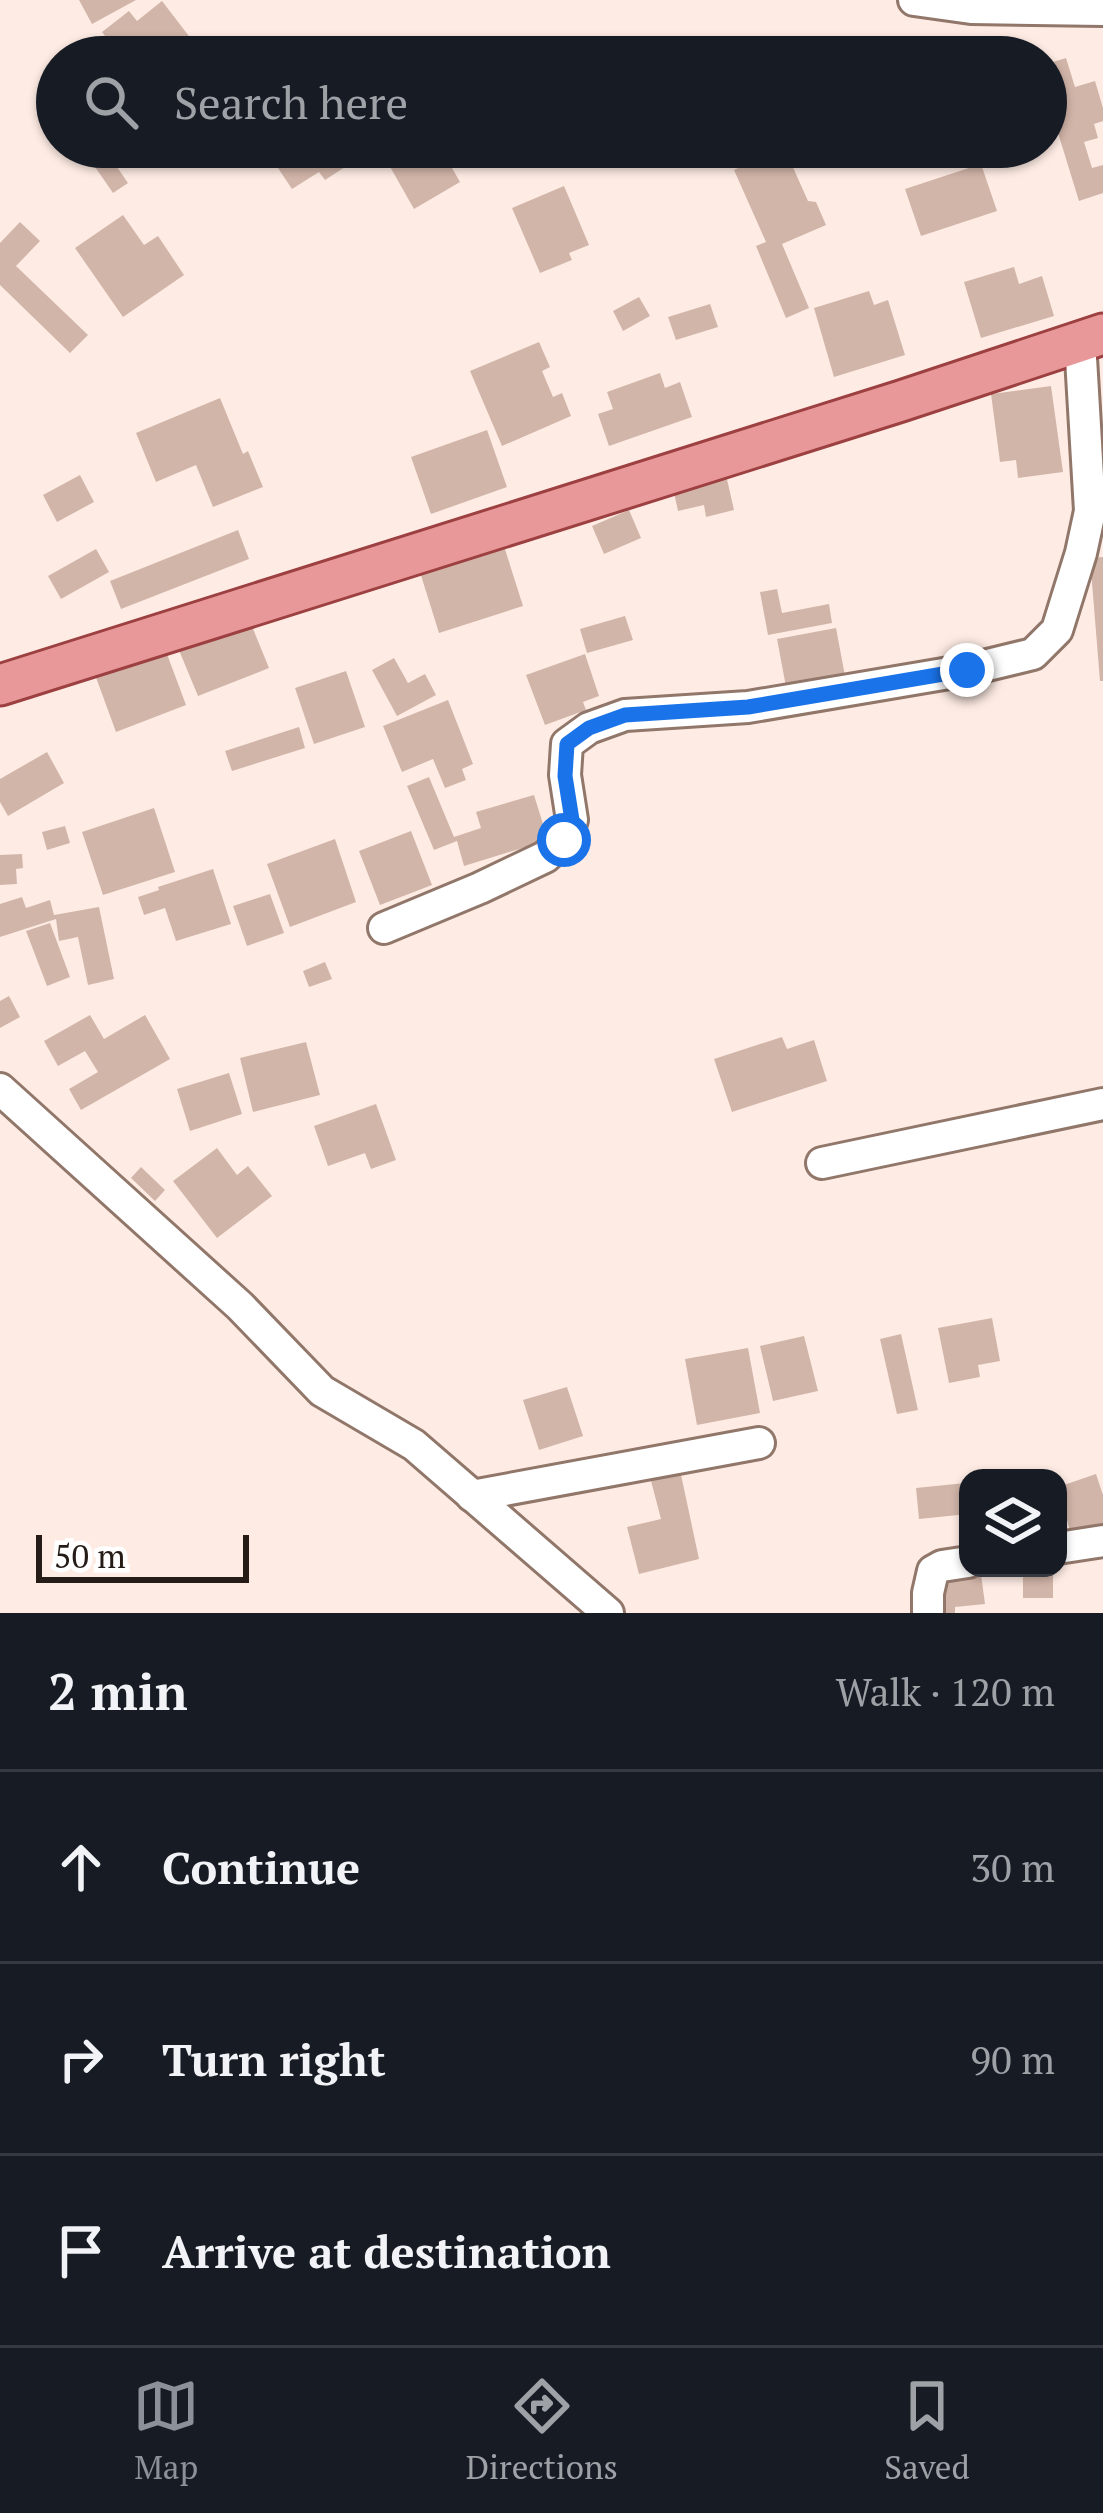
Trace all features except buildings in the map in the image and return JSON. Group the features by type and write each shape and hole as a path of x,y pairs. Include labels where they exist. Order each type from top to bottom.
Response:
{"main road":[{"path":"0,685 1091,337"}],"street":[{"path":"914,0 971,8 1103,10"},
{"path":"384,928 544,857 564,840 572,820 565,776 567,744 589,728 625,715 748,707 967,670 1033,654 1057,630 1090,511 1091,337"},
{"path":"0,1089 240,1306 322,1390 414,1445 608,1613"},
{"path":"822,1163 1103,1104"},
{"path":"472,1496 759,1443"},
{"path":"1067,1547 1103,1541"},
{"path":"928,1613 933,1571 959,1563"}],"route":[{"path":"564,840 572,820 565,776 567,744 589,728 625,715 748,707 967,670"}]}
